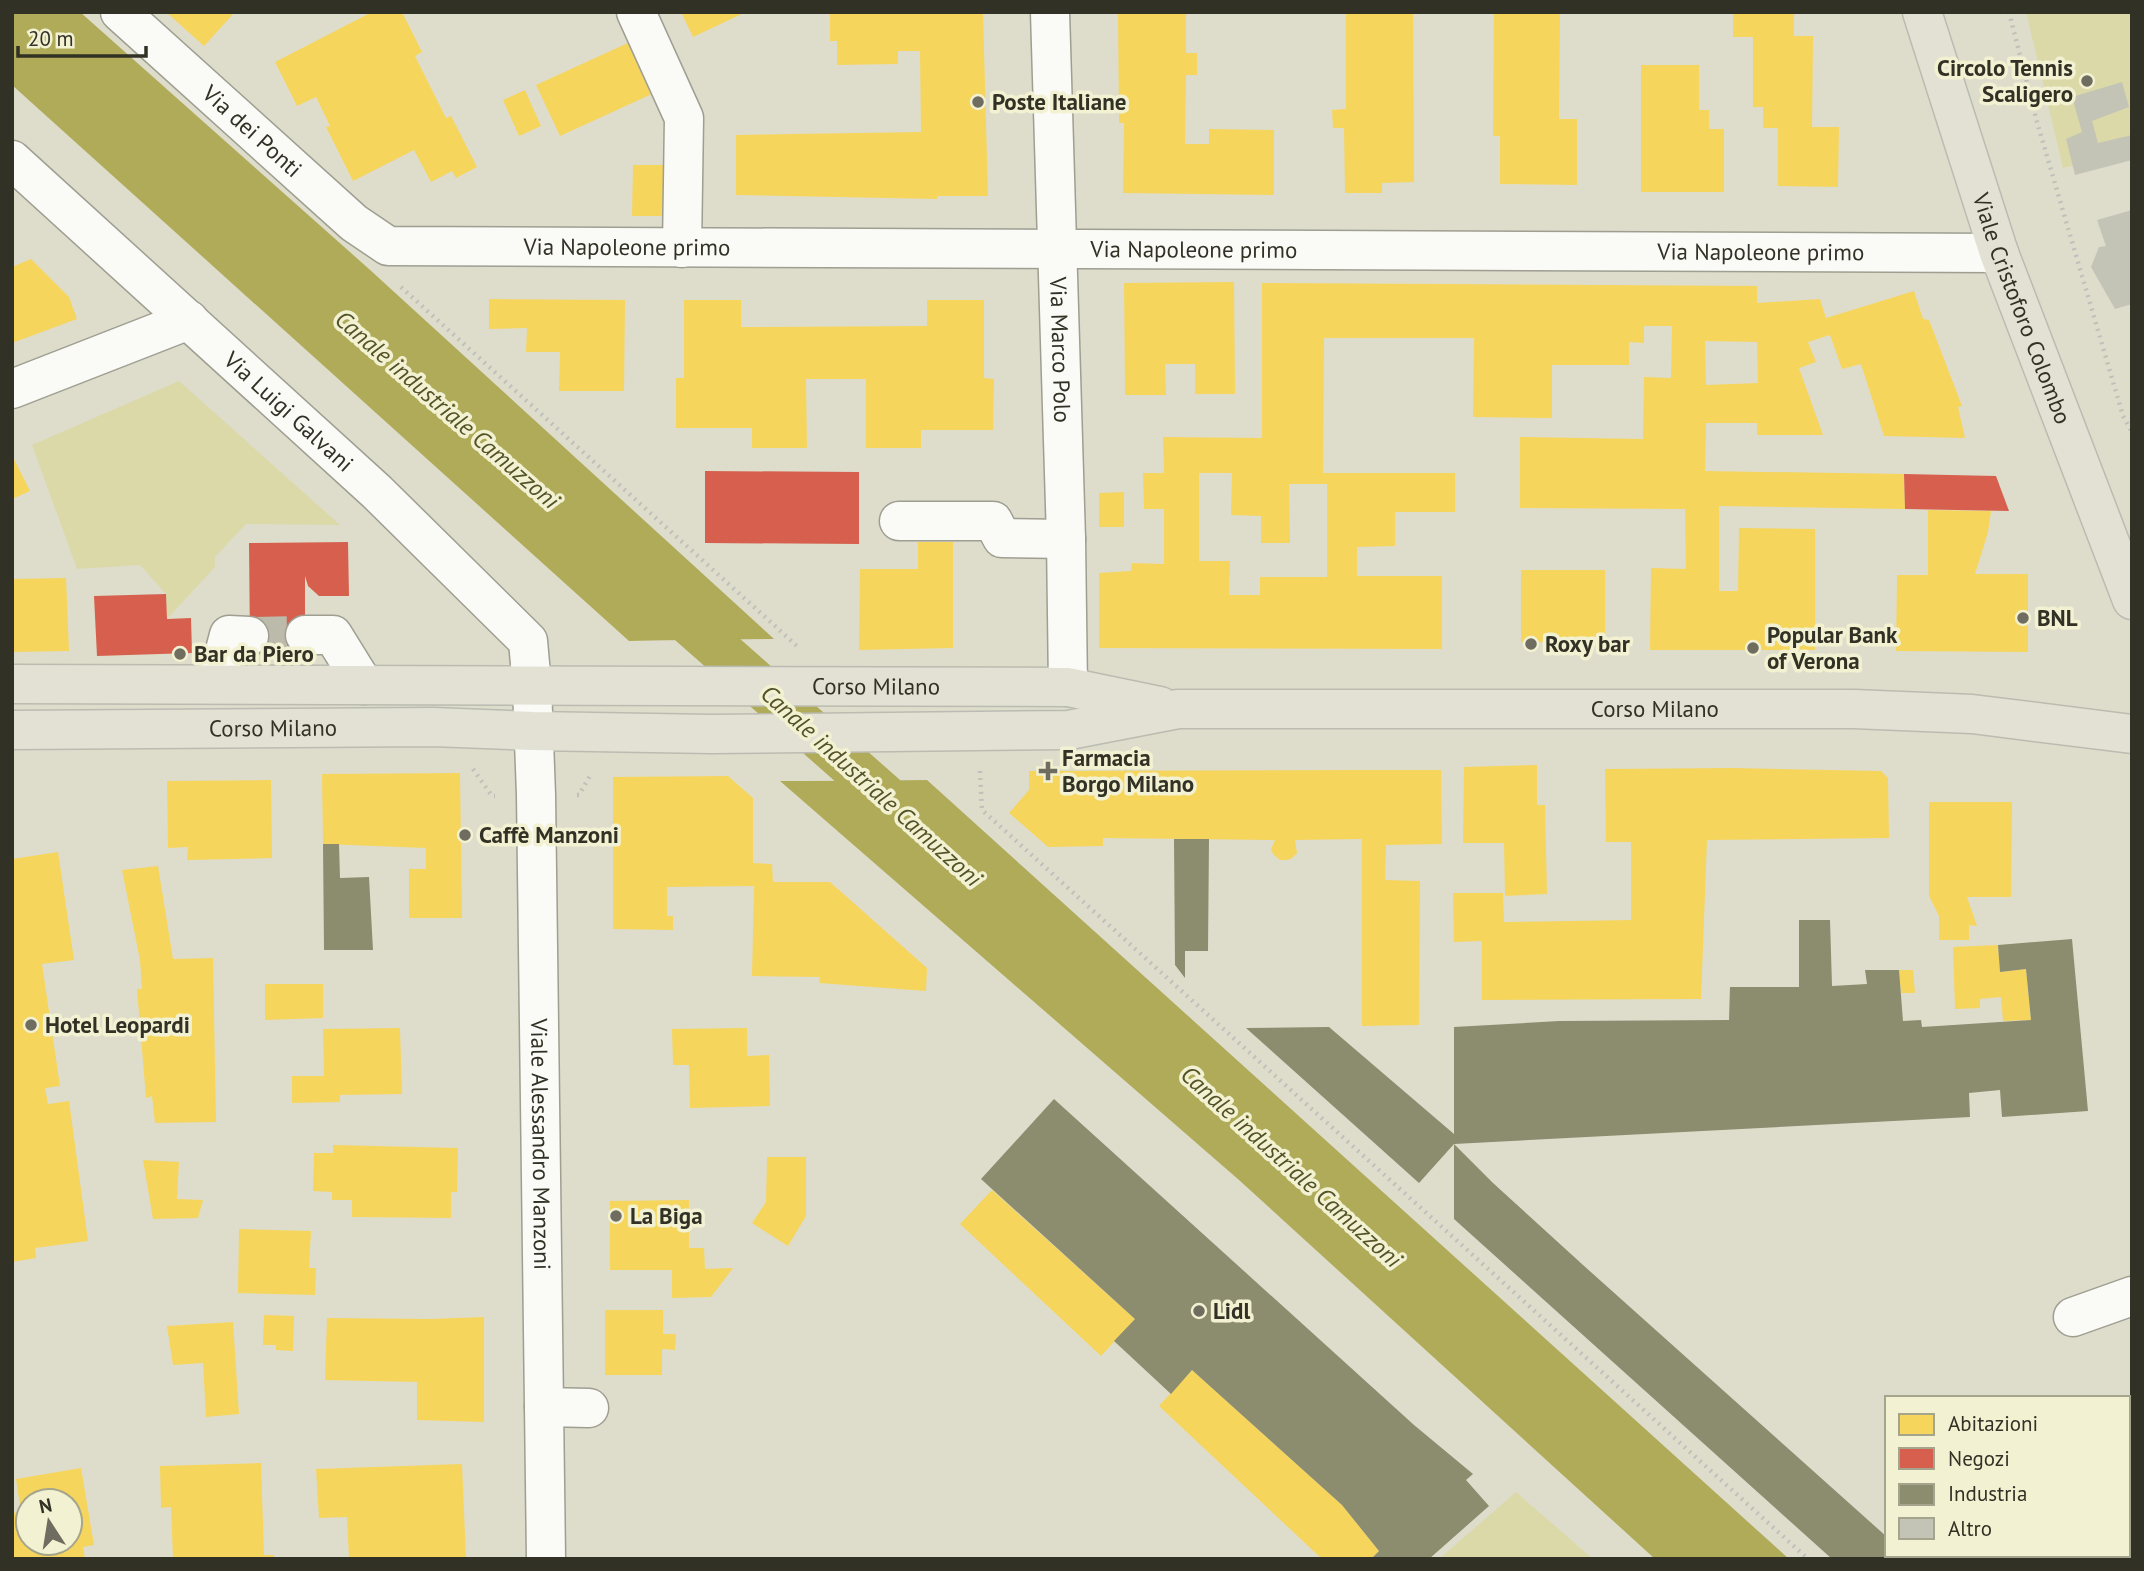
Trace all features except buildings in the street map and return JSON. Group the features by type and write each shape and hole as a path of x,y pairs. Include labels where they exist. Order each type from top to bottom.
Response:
{"main road":[{"name":"Viale Cristoforo Colombo","path":"1922,12 1999,253 2130,584"},
{"name":"Corso Milano","path":"12,684 1068,687 1178,709"},
{"name":"Corso Milano","path":"12,730 433,727 711,734 901,732 1069,730 1178,709 1854,709 1972,714 2132,734"}],"street":[{"name":"Via dei Ponti","path":"120,12 354,223 388,246"},
{"path":"636,12 684,118 682,248"},
{"name":"Via Marco Polo","path":"1050,12 1068,687"},
{"name":"Via Luigi Galvani","path":"12,160 377,492 528,641 532,686"},
{"name":"Via Napoleone primo","path":"388,246 1999,253"},
{"path":"12,389 189,320"},
{"path":"899,521 993,521 1002,538 1066,539"},
{"path":"216,684 229,635 249,636"},
{"path":"305,635 333,635 365,685"},
{"path":"532,686 533,731"},
{"name":"Viale Alessandro Manzoni","path":"533,731 546,1559"},
{"path":"2073,1317 2132,1296"},
{"path":"544,1407 589,1408"}],"path":[{"path":"2009,12 2037,122 2123,415 2132,432"},
{"path":"396,283 805,653"},
{"path":"579,795 596,766"},
{"path":"980,767 982,810 1808,1559"}],"shaded area":[{"name":"Circolo Tennis Scaligero","path":"2026,12 2132,12 2132,151 2063,168"},
{"path":"179,381 340,525 246,524 215,557 215,567 167,619 166,594 140,565 77,569 32,445"},
{"path":"1516,1492 1593,1559 1439,1559"}],"water":[{"path":"12,12 80,12 369,269 774,639 629,641 12,85"},
{"path":"927,780 1789,1559 1655,1559 1239,1180 780,781"}],"pier":[{"path":"629,641 777,641 632,644"},
{"path":"923,777 927,780 777,779"}],"waterway":[{"name":"Canale industriale Camuzzoni","path":"664,601 911,819"}],"tunnel":[{"path":"249,636 305,635"}],"place":[{"name":"Circolo Tennis Scaligero","path":"2087,81"},
{"name":"Poste Italiane","path":"978,102"},
{"name":"BNL","path":"2023,618"},
{"name":"Roxy bar","path":"1531,644"},
{"name":"Popular Bank of Verona","path":"1753,648"},
{"name":"Bar da Piero","path":"180,654"},
{"name":"Farmacia Borgo Milano","path":"1048,771"},
{"name":"Caffè Manzoni","path":"465,835"},
{"name":"Hotel Leopardi","path":"31,1025"},
{"name":"La Biga","path":"616,1216"},
{"name":"Lidl","path":"1199,1311"}]}
